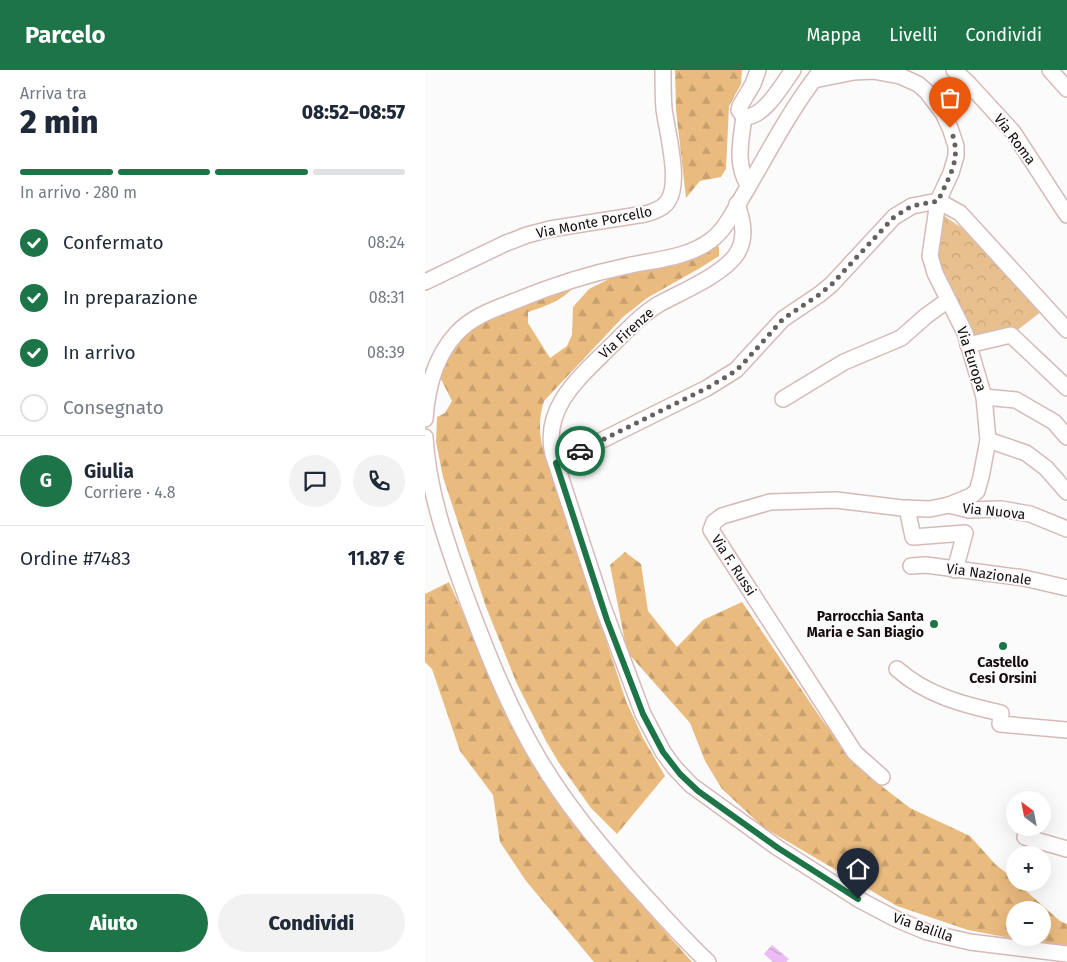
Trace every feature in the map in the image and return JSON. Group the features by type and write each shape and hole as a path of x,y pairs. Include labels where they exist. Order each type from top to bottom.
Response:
{"street":[{"name":"Via Monte Porcello","path":"425,282 518,237 550,229 645,214 656,211 665,205 671,197 673,175 664,109 663,70"},
{"path":"748,185 742,173 740,160 744,117 739,110 758,70"},
{"path":"744,117 755,115 764,108 793,70"},
{"name":"Via Roma","path":"954,70 968,82 1013,132 1067,215"},
{"path":"1050,70 1067,89"},
{"name":"Via Europa","path":"818,75 878,72 906,78 927,92 947,120 956,146 954,166 938,201 929,256 935,273 965,333 984,397 988,440 977,491 971,496 949,505"},
{"path":"425,419 429,391 429,371 455,335 481,316 538,292 579,278 693,250 715,236 737,204 791,114 818,75"},
{"path":"556,463 707,388 731,374 741,366 783,319 832,284 894,217 912,206 938,201 960,213 1067,330"},
{"name":"Via Firenze","path":"556,463 551,446 553,422 557,410 569,389 645,314 715,273 733,259 741,243 743,230 737,204"},
{"path":"783,399 851,358 901,338 948,300"},
{"path":"968,345 1011,335 1067,388"},
{"path":"984,397 1016,400 1054,422 1067,437"},
{"path":"425,437 431,483 452,557 492,662 524,732 558,789 590,832 649,900 708,962"},
{"path":"988,440 1026,453 1046,468 1067,492"},
{"name":"Via Balilla","path":"556,463 603,607 643,714 663,752 691,785 778,848 865,903 896,919 927,932 961,940 1067,954"},
{"name":"Via F. Russi","path":"882,777 855,753 711,530 714,522 722,516 770,502 836,500 930,509 949,505"},
{"name":"Via Nuova","path":"949,505 969,510 1001,509 1030,514 1067,529"},
{"path":"907,508 913,537 965,533 955,570"},
{"name":"Via Nazionale","path":"911,566 926,565 1024,578 1067,588"},
{"path":"897,669 905,676 947,700 1001,713 1000,724 1067,730"},
{"path":"1025,837 1067,850"}],"green space":[{"path":"675,70 742,70 741,84 729,106 726,169 721,177 700,181 686,198 676,110"},
{"path":"940,213 962,228 971,230 1042,311 1015,332 971,341 936,268"},
{"path":"716,245 719,247 719,256 647,298 623,317 544,401 541,412 542,445 626,701 643,738 665,776 617,834 591,808 546,741 517,684 486,607 443,477 436,442 437,417 445,413 452,401 440,377 446,357 464,332 479,321 578,282 562,298 528,312 528,323 550,358 567,346 572,335 573,307 589,289 617,275"},
{"path":"625,552 641,564 648,611 677,647 703,620 742,602 822,720 849,755 884,788 910,808 970,836 995,864 1006,873 1006,891 1026,891 1037,901 1006,901 1006,937 968,930 897,906 763,827 722,789 705,761 690,723 627,652 610,565"},
{"path":"449,582 513,725 540,776 601,859 692,962 594,962 526,881 500,842 493,795 460,751 432,669 425,662 425,594"},
{"path":"1051,913 1067,924 1067,949 1051,946"}],"water":[{"path":"772,945 789,959 786,962 773,962 764,954"}],"way so far":[{"path":"580,451 707,388 731,374 741,366 783,319 832,284 894,217 912,206 938,201 956,156 956,146 950,128"}],"place":[{"name":"Parrocchia Santa Maria e San Biagio","path":"934,624"},
{"name":"Castello Cesi Orsini","path":"1003,646"}],"route":[{"path":"580,451 556,463 607,620 643,714 659,746 685,780 698,791 778,848 858,899"}]}
